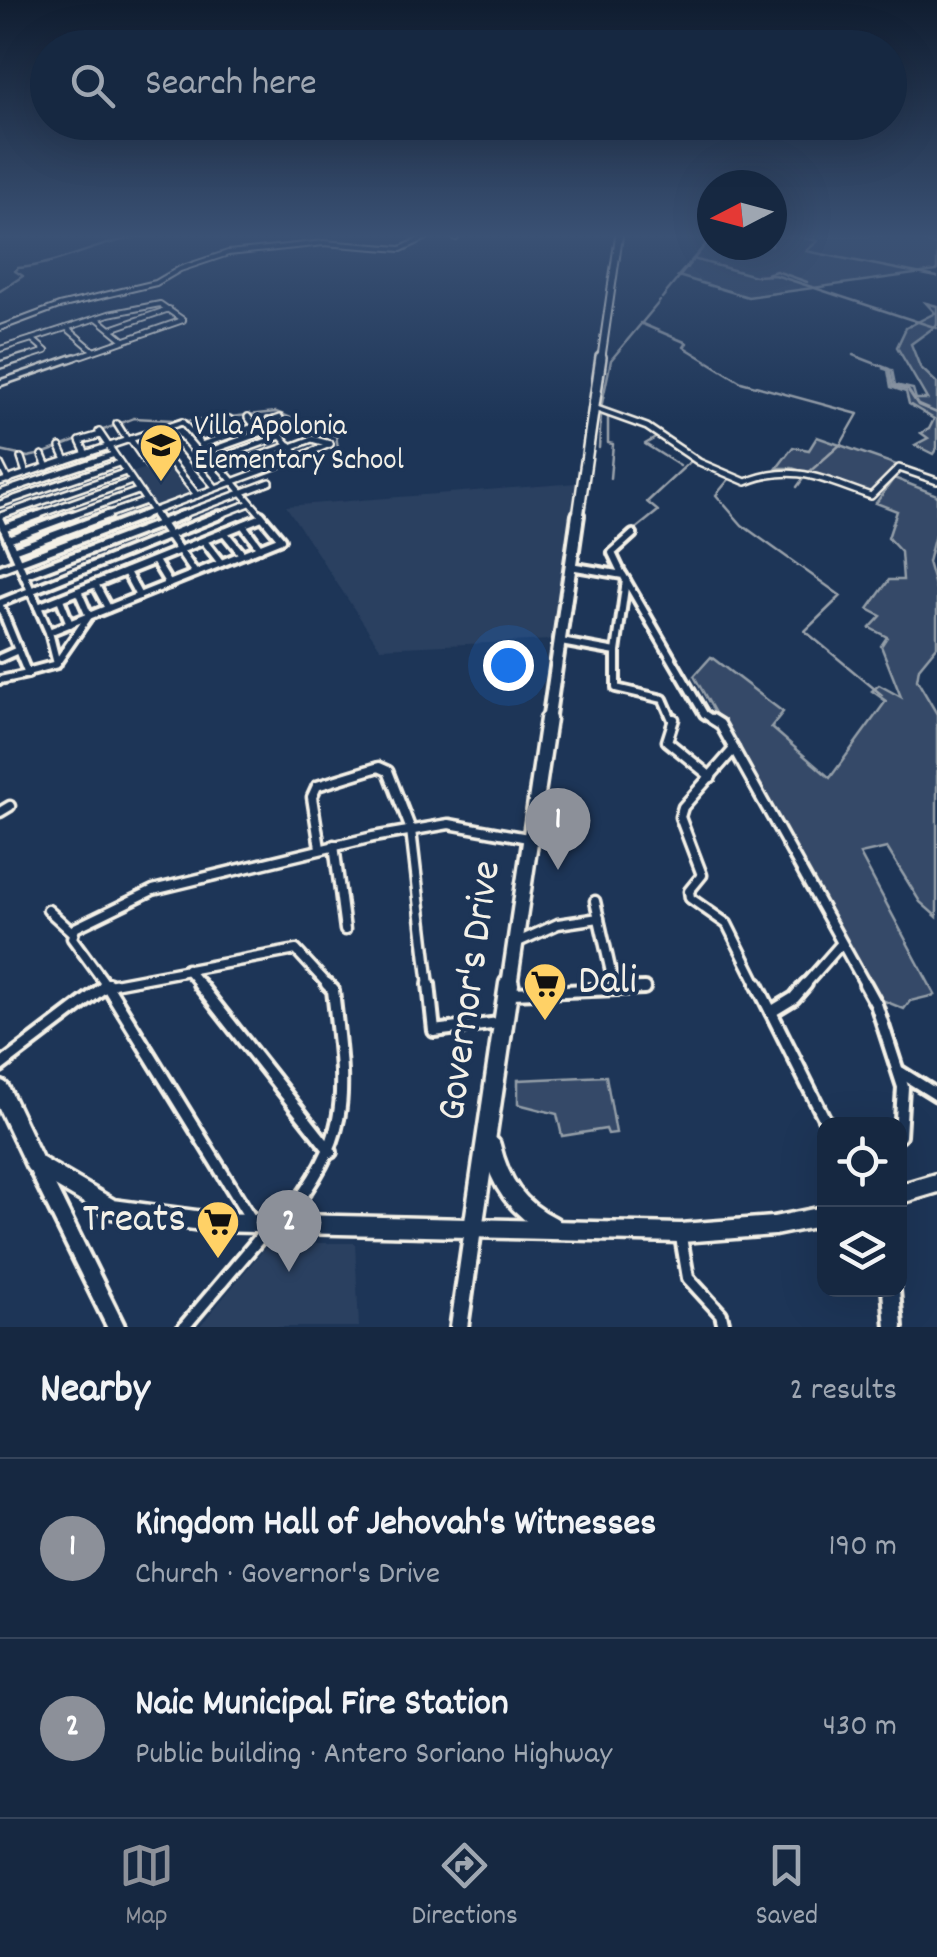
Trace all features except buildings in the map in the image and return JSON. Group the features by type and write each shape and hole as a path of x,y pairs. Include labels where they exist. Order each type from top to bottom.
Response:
{"main road":[{"name":"Governor's Drive","path":"473,1229 610,298"},
{"path":"0,1090 116,1327"},
{"path":"489,1132 498,1176 514,1200 532,1216 566,1230"},
{"path":"36,1164 125,1212 180,1220 681,1233 774,1226 817,1217"},
{"path":"907,1192 937,1182"},
{"path":"460,1327 473,1229"},
{"path":"892,1297 894,1327"}],"street":[{"path":"0,328 92,298"},
{"path":"0,349 97,318 160,304 183,320 0,383"},
{"path":"111,329 169,310"},
{"path":"97,318 126,340"},
{"path":"67,328 94,351"},
{"path":"32,340 61,362"},
{"path":"0,366 46,351"},
{"path":"593,407 647,427 699,462 746,482 773,471 792,470 871,496 899,468 937,480"},
{"path":"248,417 255,426"},
{"path":"201,444 280,418"},
{"path":"229,420 239,432"},
{"path":"210,421 221,438"},
{"path":"268,421 300,457"},
{"path":"0,482 182,422 281,540 49,632"},
{"path":"118,424 148,465"},
{"path":"208,452 296,424"},
{"path":"165,428 215,488"},
{"path":"148,433 197,495"},
{"path":"86,454 80,441 99,434 194,573"},
{"path":"214,460 294,435"},
{"path":"0,569 330,444 312,439 222,469"},
{"path":"60,447 66,460"},
{"path":"0,493 113,454"},
{"path":"42,455 48,466"},
{"path":"21,458 26,474"},
{"path":"0,504 119,463"},
{"path":"0,464 8,480"},
{"path":"1,522 126,472"},
{"path":"1,522 132,482"},
{"path":"24,575 270,482"},
{"path":"8,538 139,491"},
{"path":"13,550 146,501"},
{"path":"29,674 2,620 0,604 250,503"},
{"path":"38,607 262,517"},
{"path":"1,522 49,632 57,662"},
{"path":"243,525 260,548"},
{"path":"224,532 242,554"},
{"path":"633,534 612,553 704,714 720,724 876,1004 903,1086 901,1117"},
{"path":"204,541 220,563"},
{"path":"155,560 169,584"},
{"path":"570,566 624,578"},
{"path":"126,572 139,596"},
{"path":"624,578 616,693 663,699 674,718 667,741 711,778"},
{"path":"95,584 108,608"},
{"path":"78,592 89,616"},
{"path":"60,598 70,624"},
{"path":"0,680 29,674 57,662 89,616"},
{"path":"0,639 12,634"},
{"path":"560,642 616,652"},
{"path":"0,658 18,650"},
{"path":"734,748 682,807 680,816 702,875 689,891 690,898 727,924 824,1117"},
{"path":"320,848 312,797 317,786 379,767 388,771 412,830 434,1030 505,1022"},
{"path":"0,812 10,806"},
{"path":"72,932 153,890 334,845 449,824 532,839"},
{"path":"334,845 345,930"},
{"path":"595,901 614,989"},
{"path":"48,910 72,932 269,1223"},
{"path":"517,942 558,924 599,918"},
{"path":"771,1012 792,1004 829,952 840,944"},
{"path":"0,1066 106,984 296,950 333,990 340,1052 340,1128 332,1153 184,1327"},
{"path":"187,968 332,1153"},
{"path":"510,993 644,988"},
{"path":"899,1071 937,1094"},
{"path":"681,1233 688,1278 725,1325"}],"shaded area":[{"path":"926,303 937,306 937,325 911,344 920,367 937,383 937,448 933,454 915,445 928,438 921,433 929,429 934,419 909,404 906,392 891,387 888,370 882,368 892,370 895,385 913,389 916,399 927,399 897,347 906,328 935,313"},
{"path":"817,437 897,465 872,494 792,468 777,468 793,447 809,450"},
{"name":"Villa Apolonia Elementary School","path":"167,460 194,493 155,509 129,474"},
{"path":"894,478 937,495 937,527 928,562 937,593 937,646 919,668 917,680 937,714 937,917 920,902 887,848 860,854 935,995 910,1001 904,1009 877,998 694,676 711,657 783,712 771,727 830,778 886,701 872,691 879,685 901,697 881,646 887,637 870,628 881,616 868,609 889,580 903,580 901,552 888,538 897,511 876,503"},
{"path":"576,483 551,640 380,648 286,506"},
{"path":"606,1076 616,1133 608,1134 606,1129 562,1136 557,1114 518,1104 518,1080"},
{"path":"269,1243 355,1243 359,1327 199,1327"}],"waterway":[{"path":"845,298 937,328"},
{"path":"641,324 660,301"},
{"path":"601,408 611,360 641,324"},
{"path":"641,324 687,343 684,347 741,382 858,414 841,444 807,474"},
{"path":"853,355 889,369 893,386 908,390 918,405 937,413"},
{"path":"0,451 28,457 42,454 134,418 192,421 276,412 336,436 338,448"},
{"path":"599,448 601,414"},
{"path":"608,415 608,443 613,444 610,478"},
{"path":"621,420 651,432"},
{"path":"659,436 645,444 680,466"},
{"path":"632,532 658,511 647,502 692,460 730,478 716,495 742,525 841,596 805,631 882,695"},
{"path":"797,487 805,476"}],"place":[{"name":"Villa Apolonia Elementary School","path":"161,483"},
{"name":"Kingdom Hall of Jehovah's Witnesses","path":"558,870"},
{"name":"Dali","path":"545,1022"},
{"name":"Treats","path":"218,1260"},
{"name":"Naic Municipal Fire Station","path":"289,1272"}]}
